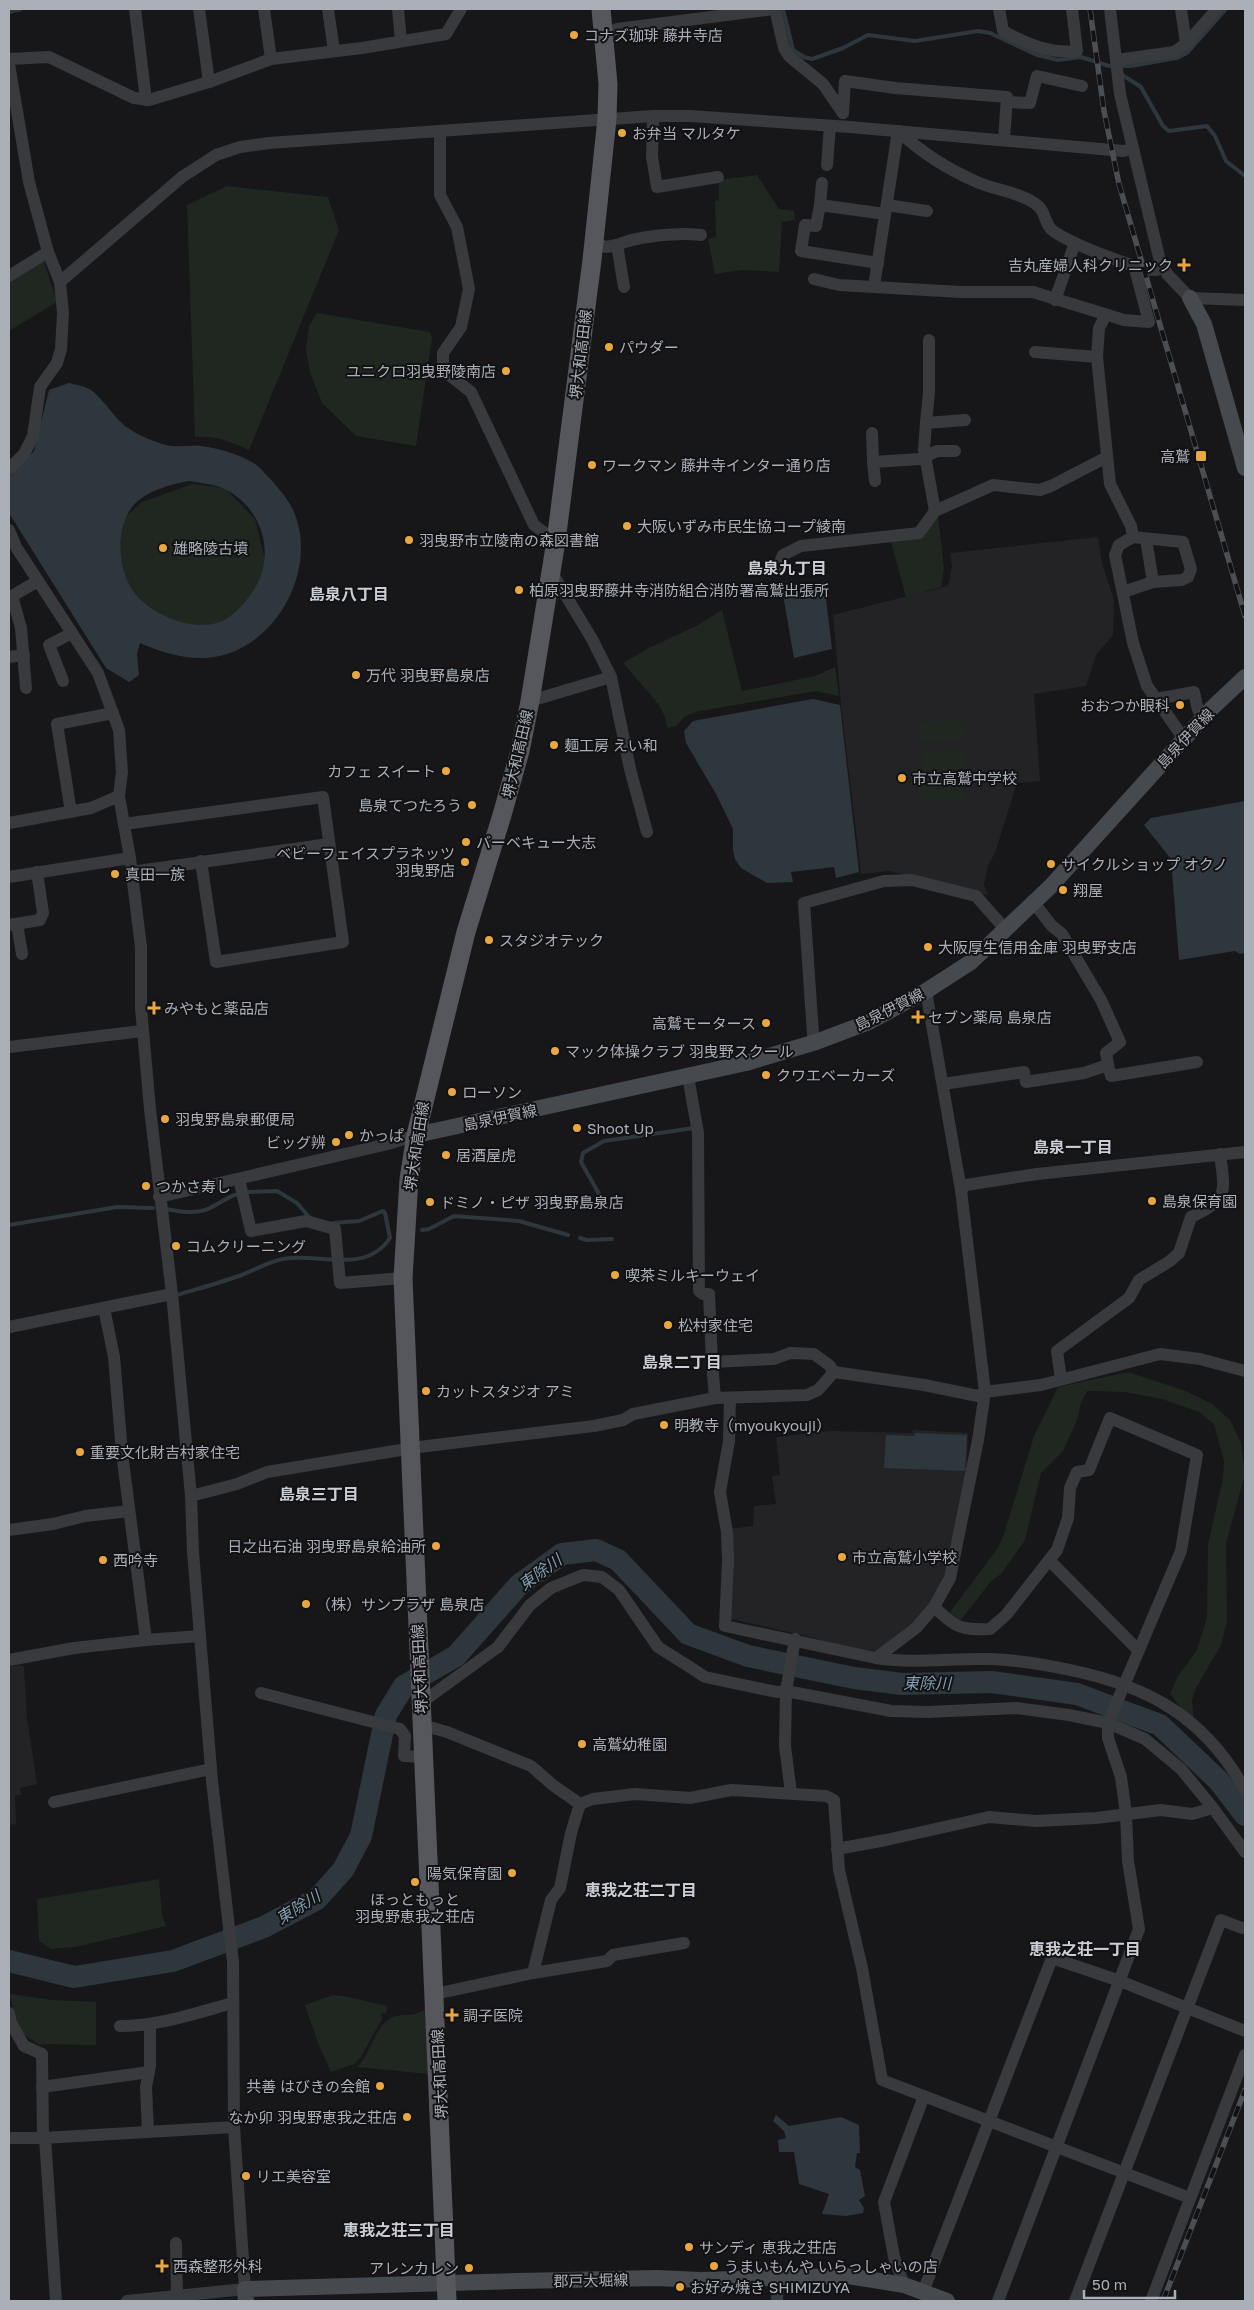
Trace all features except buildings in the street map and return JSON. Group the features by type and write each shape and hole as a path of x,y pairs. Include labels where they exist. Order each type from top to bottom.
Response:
{"main road":[{"name":"堺大和高田線","path":"447,2292 435,1994 408,1448 402,1278 409,1179 416,1135 461,950 502,815 530,701 556,541 594,243 607,119 608,84 601,9"},
{"path":"1190,298 1204,324 1245,468"},
{"name":"島泉伊賀線","path":"416,1135 746,1063 816,1042 869,1022 971,962 1006,930 1034,903 1245,676"},
{"name":"郡戸大堀線","path":"246,2295 447,2292 848,2276 904,2285 947,2301"}],"street":[{"path":"135,9 146,100"},
{"path":"199,9 209,82"},
{"path":"264,9 271,59"},
{"path":"328,9 334,50"},
{"path":"398,9 401,41"},
{"path":"9,58 49,57 134,98 146,100 209,82 271,59 446,34 460,9"},
{"path":"604,34 679,14 774,9 784,48 789,56 823,84 850,126"},
{"path":"999,9 1003,30 1024,42 1060,53 1077,51 1072,9"},
{"path":"1110,9 1120,94 1132,150 1162,267 1190,298 1245,300"},
{"path":"1181,9 1186,44"},
{"path":"1117,60 1174,52 1186,44 1217,9"},
{"path":"9,64 29,182 48,252 60,282 63,313 61,349 57,363 40,387 33,436 24,454 9,469"},
{"path":"1007,102 1030,103 1037,76 1082,86"},
{"path":"842,113 845,81 895,88 1007,96 1004,139"},
{"path":"60,282 182,178 216,155 240,147 269,143 653,116 690,116 850,126 1123,151 1132,150"},
{"path":"653,116 652,157 657,187 718,177"},
{"path":"827,165 830,126"},
{"path":"440,131 440,195 457,227 469,290 461,327 443,353 443,370 470,392 534,525 556,541"},
{"path":"898,131 935,160 978,182 1029,199 1041,206 1051,228 1075,243 1134,266 1156,270 1162,267"},
{"path":"874,286 898,131"},
{"path":"822,183 816,226 805,224 801,251 878,263"},
{"path":"820,205 927,211"},
{"path":"594,243 606,247 666,235 685,233 701,235"},
{"path":"1055,300 1075,243"},
{"path":"617,245 624,288"},
{"path":"9,276 48,252"},
{"path":"814,279 839,285 961,292 1033,292 1136,323 1148,322 1134,266"},
{"path":"1106,315 1099,328 1098,356 1110,484 1131,526 1133,537"},
{"path":"929,340 929,392 924,450 936,510"},
{"path":"1035,352 1098,356"},
{"path":"926,423 965,420"},
{"path":"872,434 875,482"},
{"path":"873,462 926,458 937,452 955,450"},
{"path":"778,568 783,555 801,546 920,533 936,510 993,485 1040,490 1052,486 1107,457"},
{"path":"10,535 98,673 119,730 122,772 118,796 130,858 141,947 142,1031 158,1197 172,1294 191,1496 193,1552 211,1769 233,1962 234,2127 246,2295 177,2296 127,2301"},
{"path":"1123,592 1153,582 1182,580 1188,577 1190,569 1183,542 1133,537 1119,545 1115,555 1120,587 1123,592 1133,643 1147,686 1184,740"},
{"path":"1146,539 1153,582"},
{"path":"551,571 592,639 611,677 630,769 647,832"},
{"path":"26,688 21,628 12,596 38,581"},
{"path":"62,681 49,645 72,633"},
{"path":"9,657 24,655"},
{"path":"530,701 611,677"},
{"path":"1156,699 1194,692 1198,710 1205,717"},
{"path":"71,812 57,724 113,713"},
{"path":"9,824 91,808 118,796"},
{"path":"124,824 323,797 343,942 216,962 201,861"},
{"path":"132,872 329,844"},
{"path":"9,877 130,858"},
{"path":"22,954 13,924 40,920 43,912 36,872"},
{"path":"816,1042 813,1034 804,903 884,881 912,880 976,896 1006,930"},
{"path":"1034,903 1052,926 1062,934 1101,1000 1120,1042 1106,1053 1111,1076 1197,1062"},
{"path":"876,1658 916,1628 934,1607 950,1578 978,1440 985,1392 961,1190 926,990"},
{"path":"9,1047 142,1031"},
{"path":"943,1084 1024,1072 1026,1082 1084,1073 1108,1065"},
{"path":"688,1076 698,1133 699,1291 703,1294 709,1294 715,1398"},
{"path":"158,1197 388,1144 416,1135"},
{"path":"961,1190 966,1185 1037,1174 1245,1152"},
{"path":"1061,1379 1056,1351 1129,1298 1139,1280 1170,1261 1179,1253 1191,1217 1212,1208 1221,1198 1224,1186 1220,1154"},
{"path":"239,1178 251,1231 306,1222 335,1229 340,1283 402,1278"},
{"path":"9,1327 172,1294"},
{"path":"104,1308 114,1357 122,1453 146,1640"},
{"path":"712,1362 774,1359 790,1354 814,1354 829,1365 834,1372 924,1385 978,1396 985,1392 1041,1385 1160,1354 1200,1359 1245,1371"},
{"path":"191,1496 237,1484 267,1472 408,1448 594,1426 623,1420 633,1414 715,1398 807,1395 818,1390 834,1372"},
{"path":"730,1398 729,1440 720,1492 727,1532 728,1560 725,1626 876,1658 904,1662 1016,1660 1044,1664 1120,1683 1154,1696 1176,1710 1219,1750 1245,1790"},
{"path":"934,1607 952,1623 963,1629 990,1629 1006,1615 1057,1550 1068,1518 1070,1488 1077,1472 1089,1470 1110,1418 1197,1455 1181,1551 1138,1650 1120,1683 1108,1723 1108,1738 1121,1777 1126,1814 1128,1861 1139,1929 1058,2147 998,2301"},
{"path":"9,1530 129,1510"},
{"path":"1049,1560 1138,1650"},
{"path":"421,1698 498,1647 530,1605 551,1588 584,1575 602,1576 619,1590 658,1647 705,1676 777,1692 786,1691 891,1711 928,1712 1016,1708 1069,1715 1108,1723 1145,1739 1181,1768 1245,1852"},
{"path":"9,1660 32,1655 146,1640 200,1636"},
{"path":"791,1793 784,1746 786,1691 795,1642"},
{"path":"261,1693 359,1717 400,1730 405,1736 404,1756 423,1757"},
{"path":"422,1725 447,1732 531,1766 554,1786 580,1804"},
{"path":"54,1802 211,1769"},
{"path":"580,1804 593,1799 635,1794 690,1798 731,1790 826,1796 834,1800 838,1870 862,1968 882,2080 1190,2198"},
{"path":"534,1972 550,1900 560,1888 571,1833 580,1804"},
{"path":"837,1849 989,1817 1036,1821 1161,1810 1192,1814 1213,1808"},
{"path":"1075,2301 1221,1920 1242,1928"},
{"path":"435,1994 534,1972 607,1961 614,1955 684,1943"},
{"path":"924,2292 1052,1958 1120,1981 1245,2031"},
{"path":"120,2026 150,2024 233,2003"},
{"path":"9,2013 11,2023 24,2046 42,2054 44,2138 56,2301"},
{"path":"148,2132 146,2087 149,2072 150,2024"},
{"path":"1151,2301 1245,2055"},
{"path":"42,2087 149,2072"},
{"path":"904,2285 894,2257 884,2202 924,2096"},
{"path":"9,2138 44,2138 234,2127"},
{"path":"176,2243 177,2296"},
{"path":"777,2301 778,2278"}],"shaded area":[{"path":"757,175 779,209 794,211 795,220 782,222 779,272 741,270 715,274 708,239 716,237 715,201 719,200 719,180"},
{"path":"227,186 328,197 339,230 249,450 223,440 195,437 187,205"},
{"path":"43,259 57,302 9,331 9,280"},
{"path":"317,313 430,332 432,338 416,446 356,436 322,403 310,372 306,350 309,326"},
{"path":"69,383 86,388 91,390 125,426 139,434 170,446 196,446 223,450 248,460 260,468 287,499 297,520 301,543 299,566 293,589 282,610 268,628 250,643 229,653 206,658 172,654 140,643 137,654 139,675 129,682 106,668 9,513 9,477 34,451 49,390","holes":["190,481 220,487 234,494 254,516 261,530 264,544 261,574 252,593 239,609 228,618 207,625 196,625 174,620 153,610 137,596 126,577 122,565 121,540 123,528 126,517 132,507 137,501 159,489"]},
{"path":"192,484 225,488 255,519 268,572 240,614 207,630 140,611 116,575 120,522 142,502"},
{"path":"938,516 944,568 941,587 906,597 891,542"},
{"path":"1098,537 1102,563 1114,600 1113,635 1096,655 1086,686 1034,694 1040,781 1017,783 995,853 988,865 984,885 988,895 889,871 861,874 841,705 833,615 948,586 952,567 950,553"},
{"path":"824,582 832,649 794,658 782,589"},
{"path":"722,610 742,691 815,676 835,667 839,696 816,691 695,712 684,717 676,726 667,728 665,717 658,703 655,703 656,701 623,663 647,649 698,625"},
{"path":"813,699 840,705 859,872 836,878 834,867 791,872 793,882 767,883 741,868 735,859 733,829 716,794 686,743 684,731 693,721"},
{"path":"962,720 964,739 921,742 919,722"},
{"path":"965,750 966,769 923,772 922,752"},
{"path":"964,780 965,799 921,802 920,782"},
{"path":"1245,801 1245,953 1240,954 1235,951 1179,960 1171,859 1144,825 1151,818"},
{"path":"1128,1372 1186,1391 1212,1404 1230,1420 1241,1443 1245,1474 1226,1543 1227,1621 1221,1645 1196,1688 1192,1700 1194,1724 1170,1694 1178,1676 1197,1650 1207,1618 1208,1544 1223,1478 1224,1461 1214,1424 1199,1412 1162,1399 1125,1392 1087,1391 1063,1451 1041,1473 1025,1540 1001,1574 992,1580 960,1621 950,1612 998,1548 1034,1436 1058,1387"},
{"path":"913,1430 968,1433 967,1468 944,1578 936,1595 915,1623 876,1651 837,1645 732,1619 728,1612 728,1529 753,1526 754,1506 776,1504 772,1476 780,1475 776,1437 830,1431 912,1433"},
{"path":"915,1433 967,1435 965,1471 884,1468 886,1435 915,1436"},
{"path":"21,1665 24,1667 27,1718 37,1784 20,1788 21,1795 15,1795 16,1824 9,1825 9,1667"},
{"path":"159,1879 162,1915 166,1926 75,1947 51,1949 39,1941 37,1899"},
{"path":"10,1994 51,2000 96,2002 96,2045 38,2044 23,2034 15,2020"},
{"path":"333,1995 387,2006 386,2013 381,2014 382,2019 361,2057 354,2064 331,2072 318,2043 305,2005"},
{"path":"425,2009 429,2074 357,2067 362,2062 376,2034 385,2022 395,2016 415,2014"},
{"path":"776,2115 789,2126 841,2117 859,2125 860,2153 857,2153 855,2167 860,2170 865,2196 859,2200 864,2208 863,2213 846,2216 822,2214 829,2194 799,2184 794,2152 779,2152 778,2140 786,2138 784,2131 773,2121"}],"waterway":[{"path":"9,12 21,9"},
{"path":"783,9 793,50 804,57 812,59 843,48 868,35 915,41 978,31 990,33 1037,55 1058,60 1081,57 1109,66 1131,66 1177,58 1187,53 1226,9"},
{"path":"1121,74 1141,87 1163,126 1169,131 1207,126 1215,136 1226,161 1245,176"},
{"path":"603,1201 581,1162 583,1153 604,1141 694,1128"},
{"path":"247,1192 277,1191 297,1203 309,1217"},
{"path":"165,1209 185,1212 200,1211 238,1194"},
{"path":"9,1225 117,1207 153,1208"},
{"path":"177,1295 216,1284 283,1259 357,1259 380,1249 390,1238 383,1211 359,1221 333,1223"},
{"path":"422,1230 429,1229 454,1216 519,1221 568,1235"},
{"path":"580,1238 587,1240 612,1239"},
{"name":"東除川","path":"9,1961 74,1977 173,1961 264,1927 317,1899 343,1870 361,1836 386,1715 404,1686 456,1656 519,1585 562,1554 596,1550 618,1560 688,1634 748,1656 854,1678 902,1684 992,1682 1077,1694 1160,1725 1219,1781 1245,1815"}],"railway":[{"path":"1090,9 1104,111 1119,184 1245,616"},
{"path":"1163,2301 1245,2090"}],"place":[{"name":"コナズ珈琲 藤井寺店","path":"574,35"},
{"name":"お弁当 マルタケ","path":"622,133"},
{"name":"吉丸産婦人科クリニック","path":"1184,265"},
{"name":"パウダー","path":"609,347"},
{"name":"ユニクロ羽曳野陵南店","path":"506,371"},
{"name":"高鷲","path":"1201,456"},
{"name":"ワークマン 藤井寺インター通り店","path":"592,465"},
{"name":"大阪いずみ市民生協コープ綾南","path":"627,526"},
{"name":"羽曳野市立陵南の森図書館","path":"409,540"},
{"name":"雄略陵古墳","path":"163,548"},
{"name":"柏原羽曳野藤井寺消防組合消防署高鷲出張所","path":"519,590"},
{"name":"万代 羽曳野島泉店","path":"356,675"},
{"name":"おおつか眼科","path":"1180,705"},
{"name":"麺工房 えい和","path":"554,745"},
{"name":"カフェ スイート","path":"446,771"},
{"name":"市立高鷲中学校","path":"902,778"},
{"name":"島泉てつたろう","path":"472,805"},
{"name":"バーベキュー大志","path":"466,842"},
{"name":"ベビーフェイスプラネッツ 羽曳野店","path":"465,862"},
{"name":"サイクルショップ オクノ","path":"1051,864"},
{"name":"真田一族","path":"115,874"},
{"name":"翔屋","path":"1063,890"},
{"name":"スタジオテック","path":"489,940"},
{"name":"大阪厚生信用金庫 羽曳野支店","path":"928,947"},
{"name":"みやもと薬品店","path":"154,1008"},
{"name":"セブン薬局 島泉店","path":"918,1017"},
{"name":"高鷲モータース","path":"766,1023"},
{"name":"マック体操クラブ 羽曳野スクール","path":"555,1051"},
{"name":"クワエベーカーズ","path":"766,1075"},
{"name":"ローソン","path":"452,1092"},
{"name":"羽曳野島泉郵便局","path":"165,1119"},
{"name":"Shoot Up","path":"577,1128"},
{"name":"かっぱ","path":"349,1135"},
{"name":"ビッグ辨","path":"336,1142"},
{"name":"居酒屋虎","path":"446,1155"},
{"name":"つかさ寿し","path":"146,1186"},
{"name":"島泉保育園","path":"1152,1201"},
{"name":"ドミノ・ピザ 羽曳野島泉店","path":"430,1202"},
{"name":"コムクリーニング","path":"176,1246"},
{"name":"喫茶ミルキーウェイ","path":"615,1275"},
{"name":"松村家住宅","path":"668,1325"},
{"name":"カットスタジオ アミ","path":"426,1391"},
{"name":"明教寺（myoukyouji）","path":"664,1425"},
{"name":"重要文化財吉村家住宅","path":"80,1452"},
{"name":"日之出石油 羽曳野島泉給油所","path":"436,1546"},
{"name":"市立高鷲小学校","path":"842,1557"},
{"name":"西吟寺","path":"103,1560"},
{"name":"（株）サンプラザ 島泉店","path":"306,1604"},
{"name":"高鷲幼稚園","path":"582,1744"},
{"name":"陽気保育園","path":"512,1873"},
{"name":"ほっともっと 羽曳野恵我之荘店","path":"415,1882"},
{"name":"調子医院","path":"452,2015"},
{"name":"共善 はびきの会館","path":"380,2086"},
{"name":"なか卯 羽曳野恵我之荘店","path":"407,2117"},
{"name":"リエ美容室","path":"246,2176"},
{"name":"サンディ 恵我之荘店","path":"689,2247"},
{"name":"西森整形外科","path":"162,2266"},
{"name":"うまいもんや いらっしゃいの店","path":"714,2266"},
{"name":"アレンカレン","path":"469,2268"},
{"name":"お好み焼き SHIMIZUYA","path":"680,2287"}],"district":[{"name":"島泉九丁目","path":"787,568"},
{"name":"島泉八丁目","path":"349,594"},
{"name":"島泉一丁目","path":"1073,1147"},
{"name":"島泉二丁目","path":"682,1362"},
{"name":"島泉三丁目","path":"319,1494"},
{"name":"恵我之荘二丁目","path":"641,1890"},
{"name":"恵我之荘一丁目","path":"1085,1949"},
{"name":"恵我之荘三丁目","path":"399,2230"}]}
